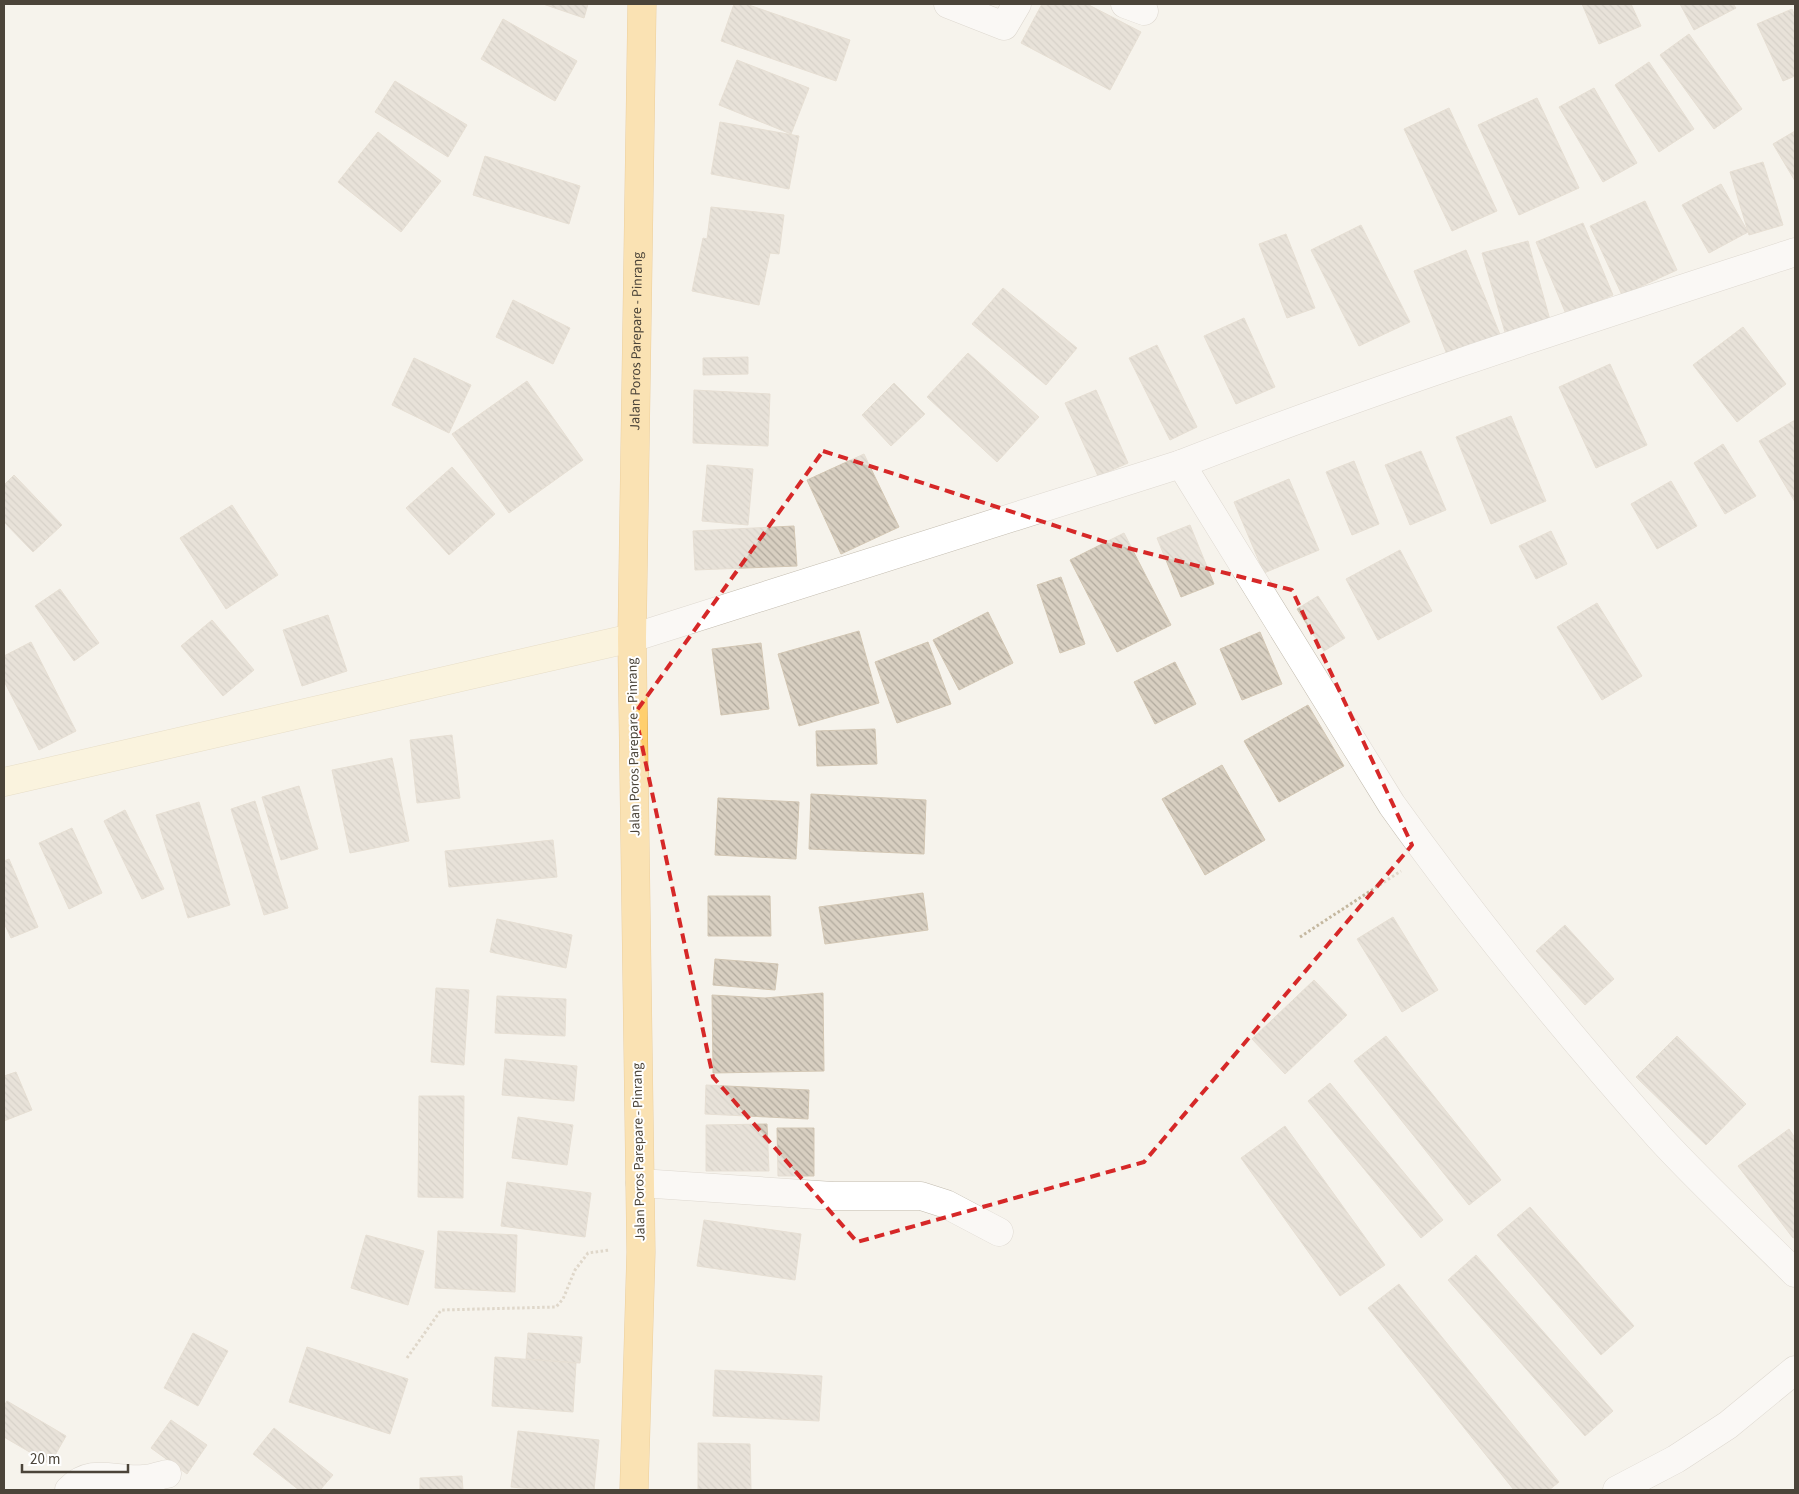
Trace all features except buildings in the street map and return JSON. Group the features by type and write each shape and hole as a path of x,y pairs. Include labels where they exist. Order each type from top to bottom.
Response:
{"highway":[{"name":"Jalan Poros Parepare - Pinrang","path":"634,1490 641,1252 632,638 642,4"}],"main road":[{"path":"4,782 632,638"}],"street":[{"path":"948,4 1004,26 1017,4"},
{"path":"632,638 1181,464 1259,434 1593,318 1795,252"},
{"path":"1181,464 1392,805 1427,854 1530,985 1660,1138 1795,1273"},
{"path":"640,1183 833,1196 921,1196 946,1204 999,1232"},
{"path":"1617,1490 1676,1459 1728,1424 1795,1370"},
{"path":"69,1490 76,1482 91,1476 144,1479 167,1474"}],"path":[{"path":"1300,937 1427,854"},
{"path":"407,1358 441,1310 556,1307 563,1299 575,1270 588,1253 602,1249 641,1252"}],"highlighted area":[{"path":"823,451 1112,544 1292,590 1412,845 1144,1162 857,1242 713,1077 635,713"}]}
